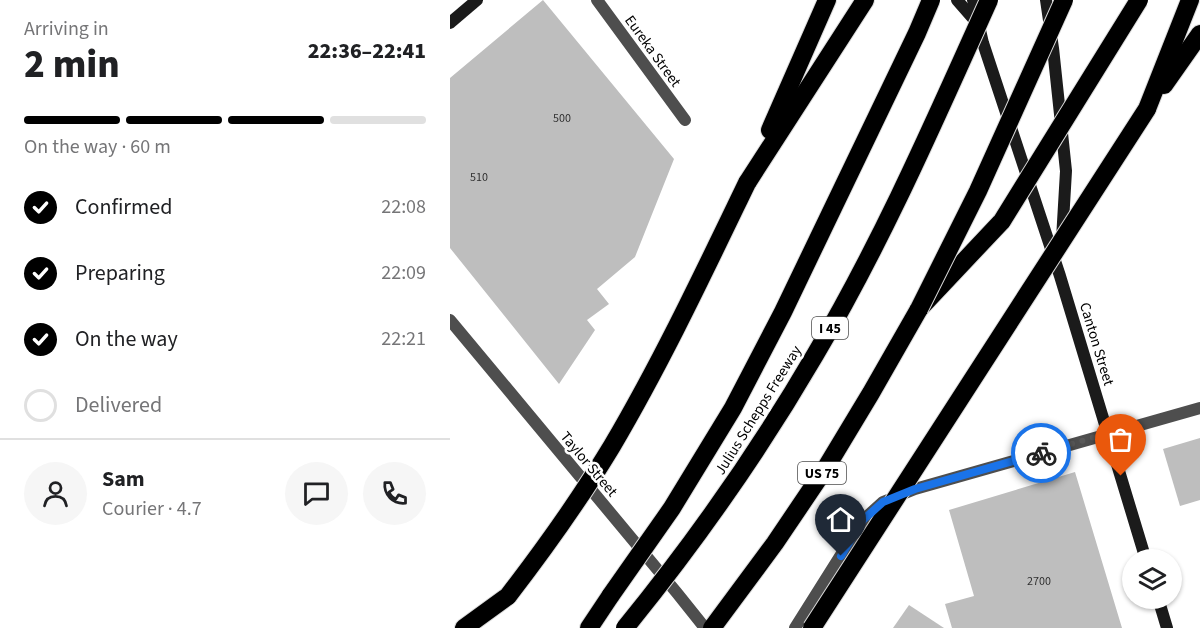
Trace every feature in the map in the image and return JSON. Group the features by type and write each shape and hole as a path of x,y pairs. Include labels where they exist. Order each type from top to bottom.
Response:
{"highway":[{"path":"485,628 557,531 612,446 674,333 747,183 827,0"},
{"path":"747,183 865,0"},
{"path":"589,628 672,508 733,408 783,312 931,0"},
{"name":"Julius Schepps Freeway","path":"625,628 716,509 766,435 815,355 890,213 989,0"},
{"name":"US 75","path":"712,628 775,543 827,466 877,384 919,309 978,191 1064,0"},
{"path":"919,309 1002,221 1139,0"},
{"path":"1147,109 1190,0"},
{"path":"812,628 1147,109 1200,34"},
{"path":"464,628 508,596"}],"main road":[{"path":"450,23 477,0"},
{"path":"957,0 978,25"},
{"name":"Canton Street","path":"973,0 983,43 1060,276 1143,549"},
{"name":"Canton Street","path":"1046,0 1066,171 1060,276"},
{"path":"1053,48 1058,0"},
{"path":"1161,609 1167,628"}],"street":[{"name":"Eureka Street","path":"597,0 685,120"},
{"name":"Taylor Street","path":"450,320 705,628"},
{"path":"795,628 863,520 883,502 915,489 1200,408"}],"building":[{"path":"543,0 674,159 635,257 597,289 609,304 587,320 595,330 559,384 450,248 450,78"},
{"path":"1200,438 1200,500 1180,506 1163,449"},
{"path":"1075,472 1122,628 952,628 945,604 974,596 949,510"},
{"path":"909,605 944,628 893,628"}],"way so far":[{"path":"1041,453 1108,433 1121,476"}],"route":[{"path":"841,556 863,520 883,502 915,489 1041,453"}]}
